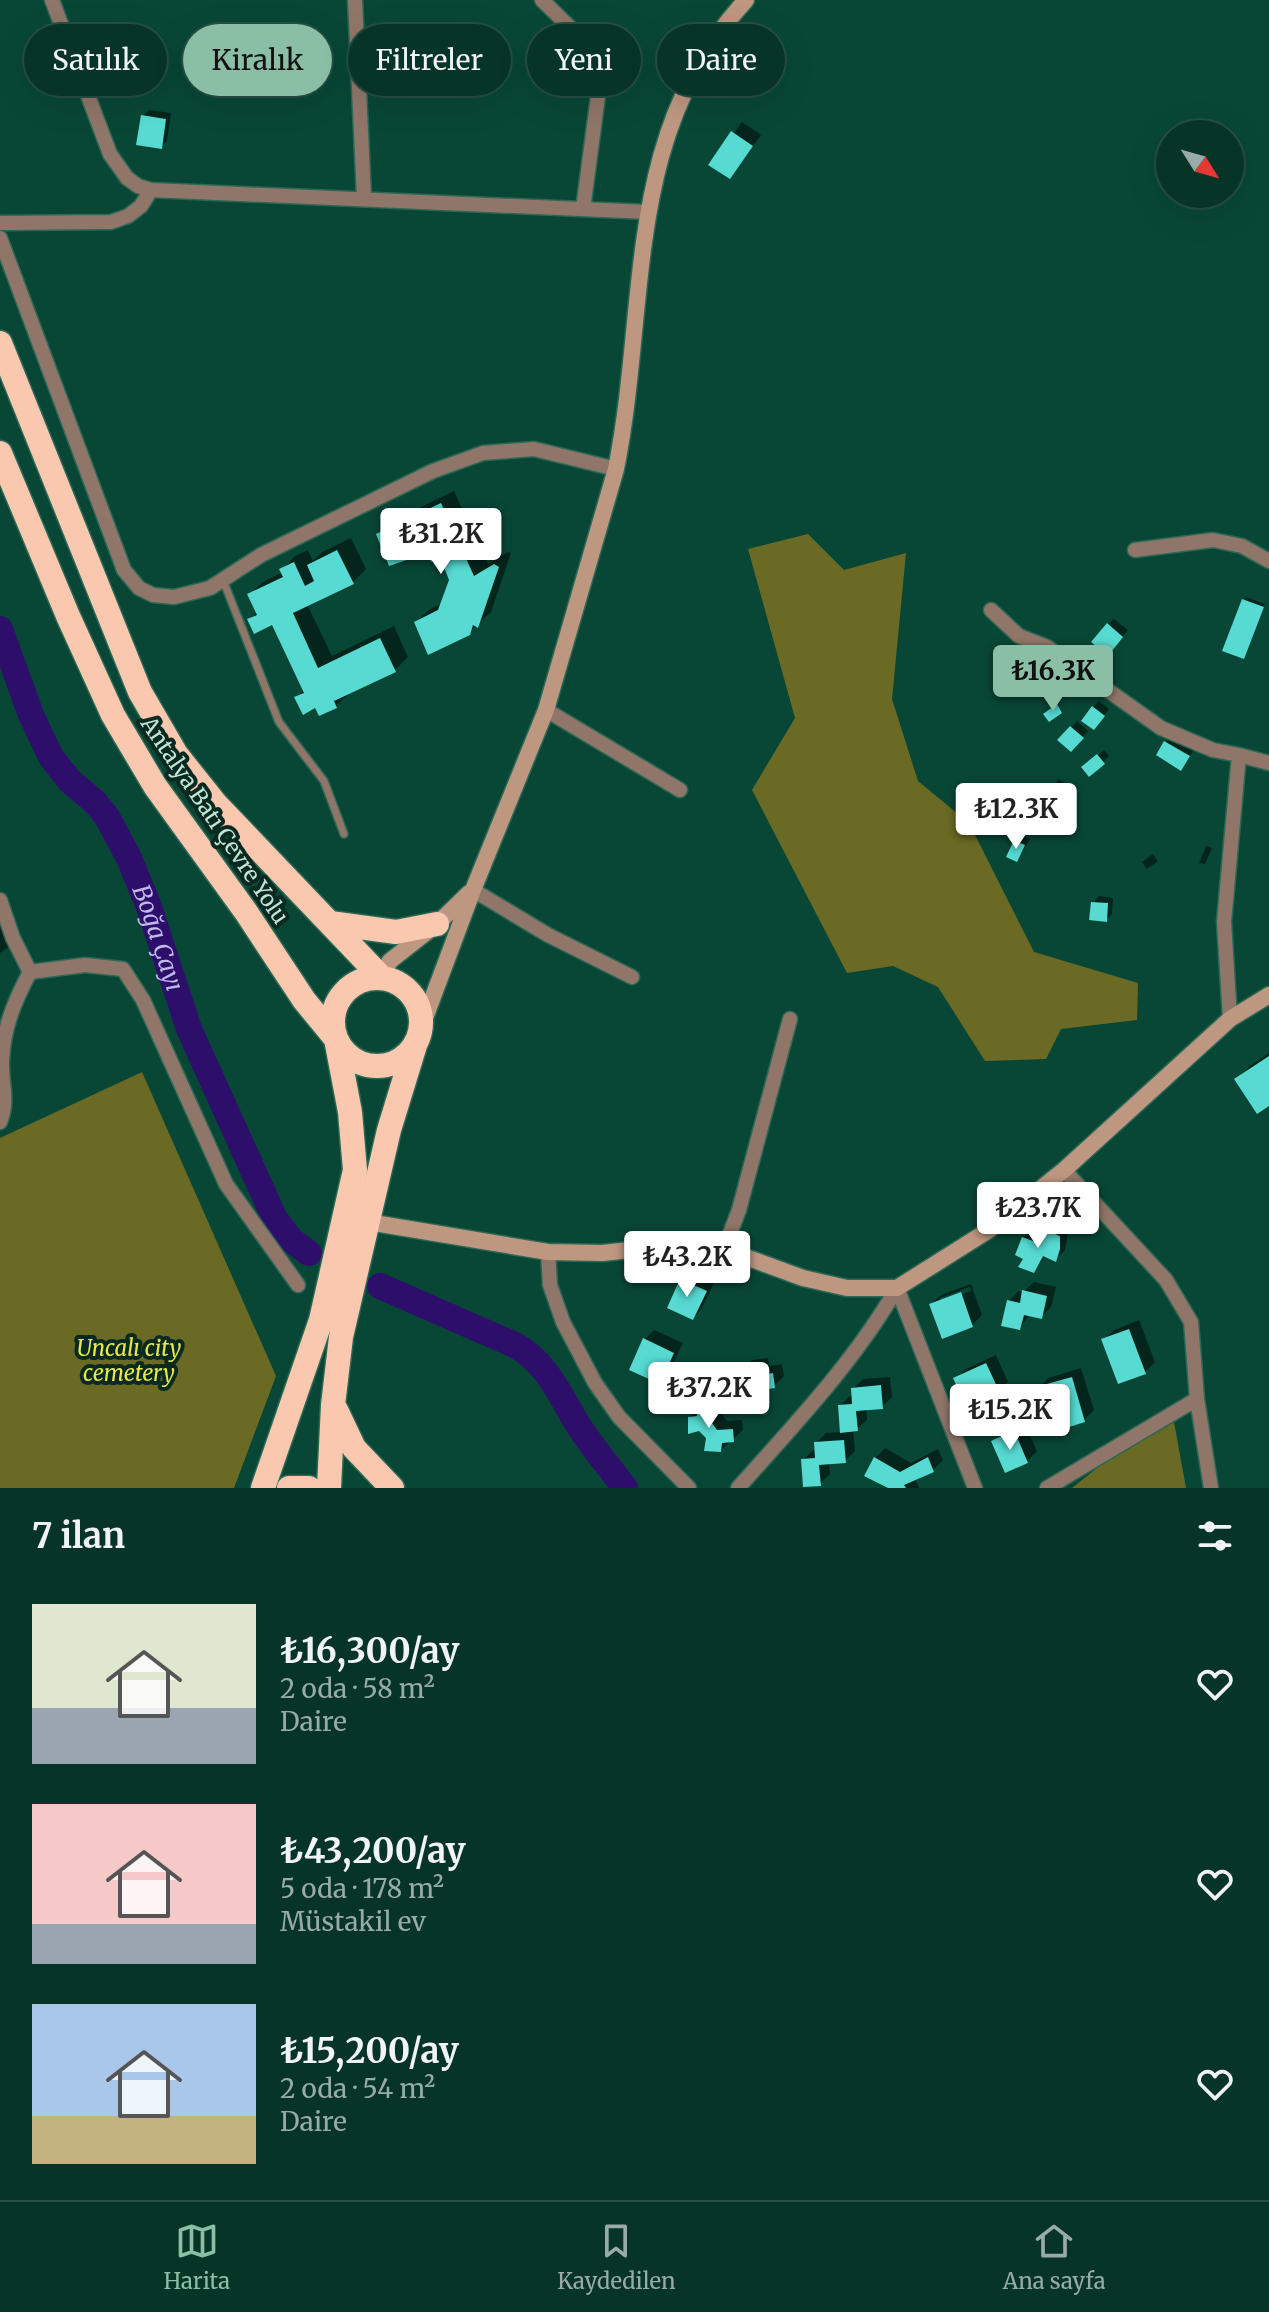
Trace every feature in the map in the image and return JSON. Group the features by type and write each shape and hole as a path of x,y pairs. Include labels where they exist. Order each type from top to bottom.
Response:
{"highway":[{"path":"0,343 140,692 176,754 215,803 381,977 405,987 418,1004 421,1028 389,1130 341,1337 333,1405 329,1488"},
{"name":"Antalya Batı Çevre Yolu","path":"0,453 113,715 155,786 246,912 304,1000 336,1039 350,1112 355,1170 321,1320 263,1488"},
{"path":"330,923 396,932 437,924"},
{"path":"381,977 353,984 339,999 333,1018 336,1039 351,1058 371,1066 397,1062 409,1053 416,1042"},
{"path":"333,1405 354,1448 392,1488"},
{"path":"289,1488 309,1488"}],"main road":[{"path":"416,1042 546,710 616,469 624,430 648,212 659,160 675,109 699,60 746,0"},
{"path":"381,977 390,961 437,924 473,890"},
{"path":"368,1222 548,1252 602,1253 677,1245 724,1249 803,1278 847,1288 897,1288 989,1230 1064,1170 1230,1019 1269,995"}],"street":[{"path":"52,0 110,154 127,178 138,186 151,190 648,212"},
{"path":"355,0 364,198"},
{"path":"542,0 596,53 602,66 583,209"},
{"path":"0,223 111,222 128,216 141,206 151,190"},
{"path":"0,238 124,570 139,588 153,595 174,597 210,588 261,555 433,471 483,453 534,449 616,469"},
{"path":"1135,550 1213,540 1242,546 1269,561"},
{"path":"991,610 1019,636 1047,647 1161,728 1213,750 1269,763"},
{"path":"546,710 680,790"},
{"path":"1230,1019 1224,922 1239,755"},
{"path":"473,890 548,935 632,977"},
{"path":"0,900 13,938 30,972"},
{"path":"30,972 85,965 123,969 143,1000 226,1184 298,1285"},
{"path":"0,1122 6,1103 2,1063 5,1033 13,1004 30,972"},
{"path":"724,1249 739,1210 790,1019"},
{"path":"1064,1170 1166,1280 1191,1322 1197,1399 1211,1488"},
{"path":"548,1252 550,1285 563,1322 595,1383 619,1417 689,1488"},
{"path":"738,1488 819,1397 875,1326 897,1288"},
{"path":"897,1288 975,1488"},
{"path":"1047,1488 1197,1399"}],"lane":[{"path":"223,580 279,722 324,781 344,834"}],"green space":[{"path":"808,534 844,570 906,553 892,699 918,781 969,823 1034,952 1138,983 1137,1020 1061,1029 1046,1059 985,1061 938,987 893,966 847,973 752,790 795,718 748,549"},
{"name":"Uncalı city cemetery","path":"142,1072 276,1376 234,1488 0,1488 0,1138"},
{"path":"1174,1422 1186,1488 1072,1488 1107,1460"}],"building":[{"path":"141,115 166,119 162,149 136,145"},
{"path":"731,131 753,146 730,179 708,165"},
{"path":"441,503 474,576 494,564 499,567 478,628 473,625 470,635 428,655 414,622 438,610 449,580 444,567 440,570 436,560 431,562 427,553 389,566 376,534"},
{"path":"337,550 354,584 293,613 318,668 380,638 396,672 334,701 337,708 319,716 315,708 303,715 294,697 304,693 272,625 254,634 247,619 257,615 247,594 283,577 279,569 294,562 305,586 314,581 307,565"},
{"path":"1242,599 1264,607 1244,659 1222,651"},
{"path":"1107,623 1123,637 1108,656 1091,642"},
{"path":"1057,704 1062,713 1049,722 1043,714"},
{"path":"1092,706 1105,716 1094,730 1081,721"},
{"path":"1070,726 1084,738 1071,752 1057,740"},
{"path":"1164,741 1190,756 1181,771 1156,755"},
{"path":"1097,754 1105,764 1089,777 1081,767"},
{"path":"1051,784 1062,791 1050,809 1039,802"},
{"path":"1014,840 1025,845 1017,862 1006,857"},
{"path":"1091,902 1108,903 1107,922 1089,920"},
{"path":"1269,1056 1269,1106 1257,1114 1234,1079"},
{"path":"1040,1228 1060,1236 1060,1249 1056,1262 1043,1256 1034,1273 1018,1267 1023,1259 1015,1255 1022,1237 1036,1242"},
{"path":"680,1279 707,1291 693,1320 667,1308"},
{"path":"1022,1290 1047,1296 1042,1319 1024,1315 1020,1330 1001,1326 1007,1300 1020,1303"},
{"path":"961,1292 973,1327 942,1339 929,1304"},
{"path":"1129,1329 1146,1374 1118,1384 1101,1339"},
{"path":"643,1338 674,1353 660,1384 629,1370"},
{"path":"986,1363 1000,1393 967,1408 953,1378"},
{"path":"758,1367 760,1375 773,1373 775,1388 752,1391 755,1411 737,1414 736,1405 730,1406 727,1388 742,1386 740,1369"},
{"path":"1072,1377 1085,1422 1050,1433 1036,1387"},
{"path":"881,1385 883,1409 856,1411 858,1431 840,1433 838,1405 852,1404 851,1388"},
{"path":"711,1404 710,1420 717,1430 733,1429 734,1442 722,1443 721,1452 704,1451 706,1438 699,1431 688,1434 688,1417 697,1416 697,1407"},
{"path":"1014,1430 1028,1463 1005,1473 991,1441"},
{"path":"844,1440 846,1463 819,1465 821,1486 803,1487 801,1459 815,1458 814,1442"},
{"path":"874,1457 900,1472 928,1457 934,1472 904,1485 906,1488 888,1488 864,1476"}],"waterway":[{"name":"Boğa Çayı","path":"0,629 31,715 51,757 69,780 107,817 129,858 149,907 189,1029 275,1219 291,1240 309,1253"},
{"name":"Boğa Çayı","path":"380,1286 515,1345 536,1361 596,1451 625,1488"}]}
